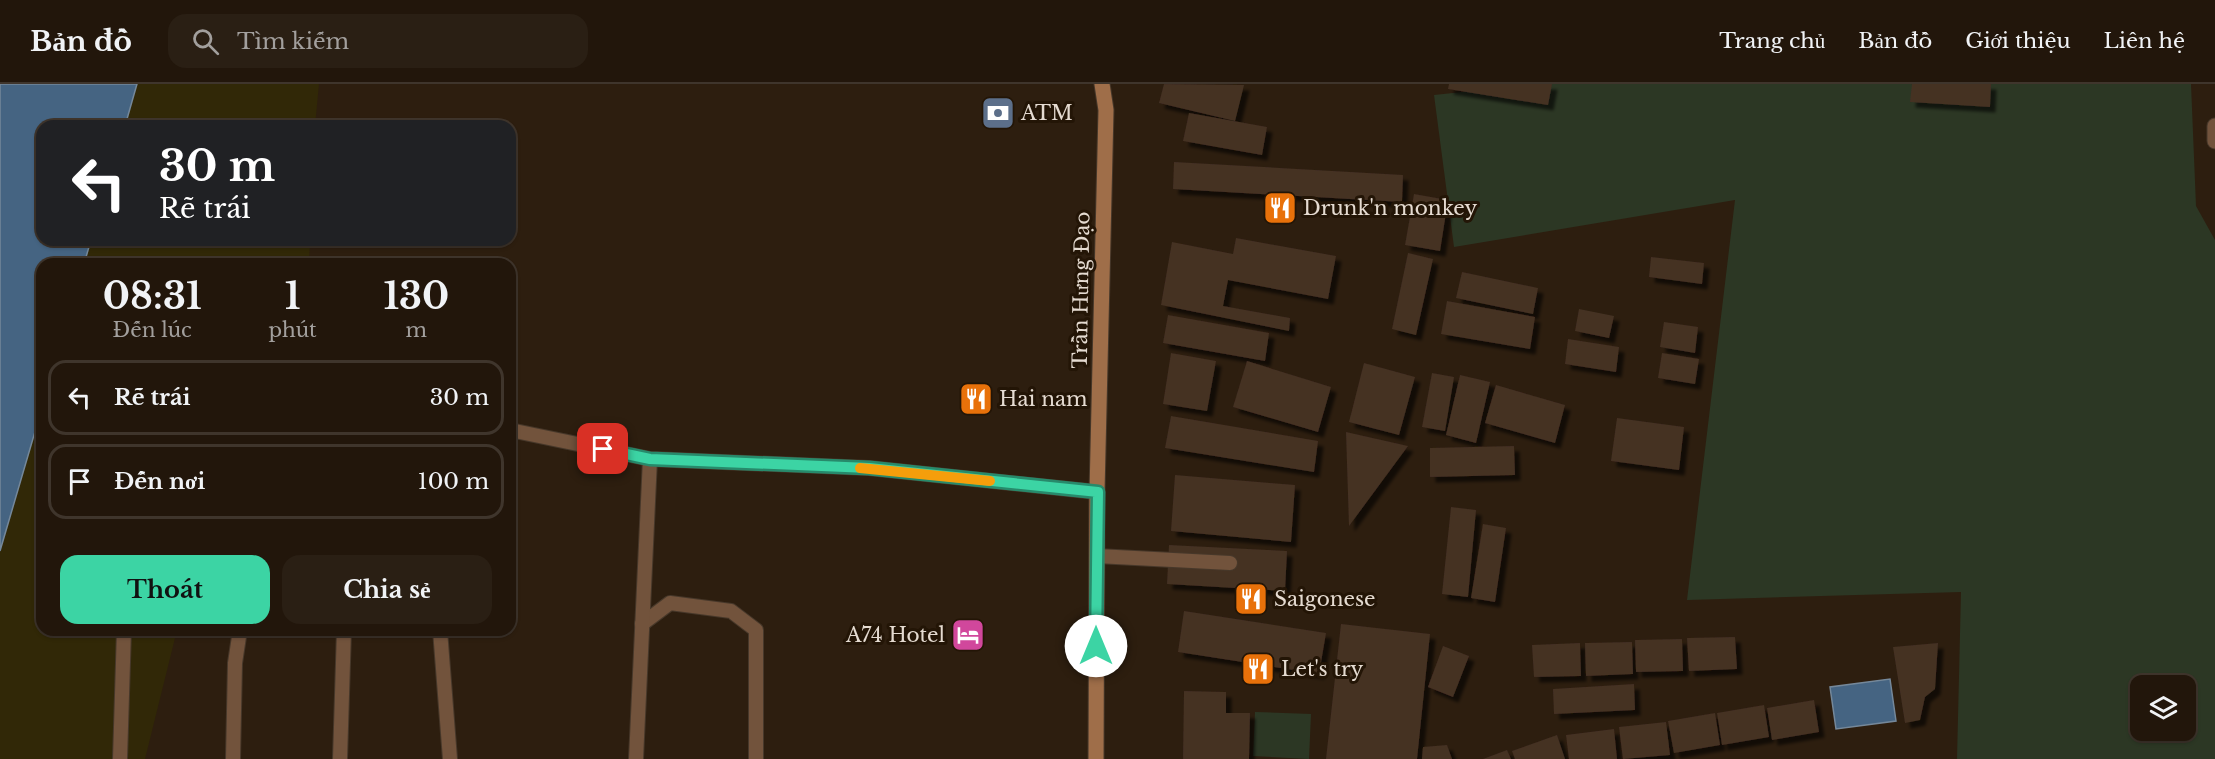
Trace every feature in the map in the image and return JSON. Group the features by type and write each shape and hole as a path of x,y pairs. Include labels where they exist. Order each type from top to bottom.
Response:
{"main road":[{"name":"Trần Hưng Đạo","path":"1096,759 1097,556 1106,111 1102,84"},
{"name":"Trần Hưng Đạo","path":"1106,111 1113,84"}],"street":[{"path":"2215,126 2215,141"}],"lane":[{"path":"516,431 650,459 869,468 1098,492"},
{"path":"636,759 650,459"},
{"path":"1097,556 1230,563"},
{"path":"642,624 670,603 730,611 756,630 756,759"},
{"path":"120,759 124,636"},
{"path":"233,759 235,663 239,636"},
{"path":"340,759 344,636"},
{"path":"440,636 450,759"}],"green space":[{"path":"1537,84 2191,84 2196,206 2215,240 2215,759 1957,759 1961,592 1687,600 1735,200 1454,247 1434,95"},
{"path":"1255,712 1311,714 1309,759 1253,756"}],"sand":[{"path":"137,84 319,84 316,120 127,120"},
{"path":"89,246 310,246 309,258 86,258"},
{"path":"36,429 36,636 176,636 145,759 0,759 0,552"}],"water":[{"path":"0,84 137,84 127,120 36,120 36,246 89,246 86,258 36,258 36,428 0,551"},
{"path":"1890,679 1896,721 1836,729 1830,687"}],"building":[{"path":"1164,84 1244,85 1235,121 1159,103"},
{"path":"1449,84 1552,84 1548,105 1448,89"},
{"path":"1912,84 1991,84 1990,107 1910,102"},
{"path":"1189,113 1267,127 1262,155 1183,141"},
{"path":"1174,162 1403,175 1402,202 1173,189"},
{"path":"1414,194 1448,200 1440,251 1405,245"},
{"path":"1236,238 1336,256 1328,299 1228,280 1223,306 1290,318 1289,331 1161,305 1172,242 1233,254"},
{"path":"1408,253 1433,259 1416,335 1392,329"},
{"path":"1651,257 1704,263 1702,284 1649,277"},
{"path":"1462,272 1538,288 1533,314 1456,298"},
{"path":"1447,301 1535,317 1530,349 1441,334"},
{"path":"1579,309 1614,316 1609,338 1575,331"},
{"path":"1168,315 1269,333 1265,361 1163,343"},
{"path":"1664,322 1698,327 1695,353 1660,347"},
{"path":"1568,339 1619,347 1616,372 1565,364"},
{"path":"1171,353 1216,361 1207,411 1163,404"},
{"path":"1662,353 1699,359 1695,384 1658,378"},
{"path":"1247,361 1331,387 1318,432 1233,407"},
{"path":"1364,363 1415,377 1399,435 1349,422"},
{"path":"1432,373 1454,377 1445,431 1422,427"},
{"path":"1460,375 1490,382 1476,443 1446,435"},
{"path":"1496,385 1565,405 1555,443 1485,423"},
{"path":"1171,416 1318,441 1314,472 1165,448"},
{"path":"1617,418 1684,427 1679,470 1611,461"},
{"path":"1346,432 1408,446 1349,526"},
{"path":"1514,446 1515,475 1430,477 1430,448"},
{"path":"1175,475 1295,485 1291,542 1171,531"},
{"path":"1451,507 1476,510 1468,597 1442,594"},
{"path":"1483,524 1506,528 1495,602 1471,598"},
{"path":"1169,545 1287,551 1285,591 1167,584"},
{"path":"1184,611 1326,633 1319,674 1178,652"},
{"path":"1341,624 1430,634 1417,759 1326,759"},
{"path":"1735,637 1737,669 1689,671 1687,638"},
{"path":"1682,639 1683,671 1636,672 1635,640"},
{"path":"1632,642 1633,674 1586,676 1585,643"},
{"path":"1580,643 1581,676 1534,677 1532,645"},
{"path":"1938,643 1935,689 1925,697 1920,720 1905,723 1893,647"},
{"path":"1443,646 1469,656 1453,697 1428,687"},
{"path":"1634,684 1635,710 1554,714 1553,689"},
{"path":"1184,691 1226,692 1226,713 1250,713 1249,759 1183,759"},
{"path":"1814,700 1819,732 1772,740 1767,708"},
{"path":"1764,705 1769,737 1722,745 1717,713"},
{"path":"1715,713 1720,745 1674,753 1668,721"},
{"path":"1666,722 1670,755 1623,759 1619,727"},
{"path":"1614,729 1617,759 1569,759 1566,735"},
{"path":"1557,735 1565,759 1515,759 1512,751"},
{"path":"1447,745 1452,759 1422,759 1423,747"},
{"path":"1507,750 1511,759 1483,759"}],"slow traffic":[{"path":"860,468 990,481"}],"place":[{"name":"ATM","path":"998,113"},
{"name":"Drunk'n monkey","path":"1280,208"},
{"name":"Hai nam","path":"976,399"},
{"name":"Saigonese","path":"1251,599"},
{"name":"A74 Hotel","path":"968,635"},
{"name":"Let's try","path":"1258,669"}],"route":[{"path":"603,449 650,459 869,468 1098,492 1096,646"}]}
